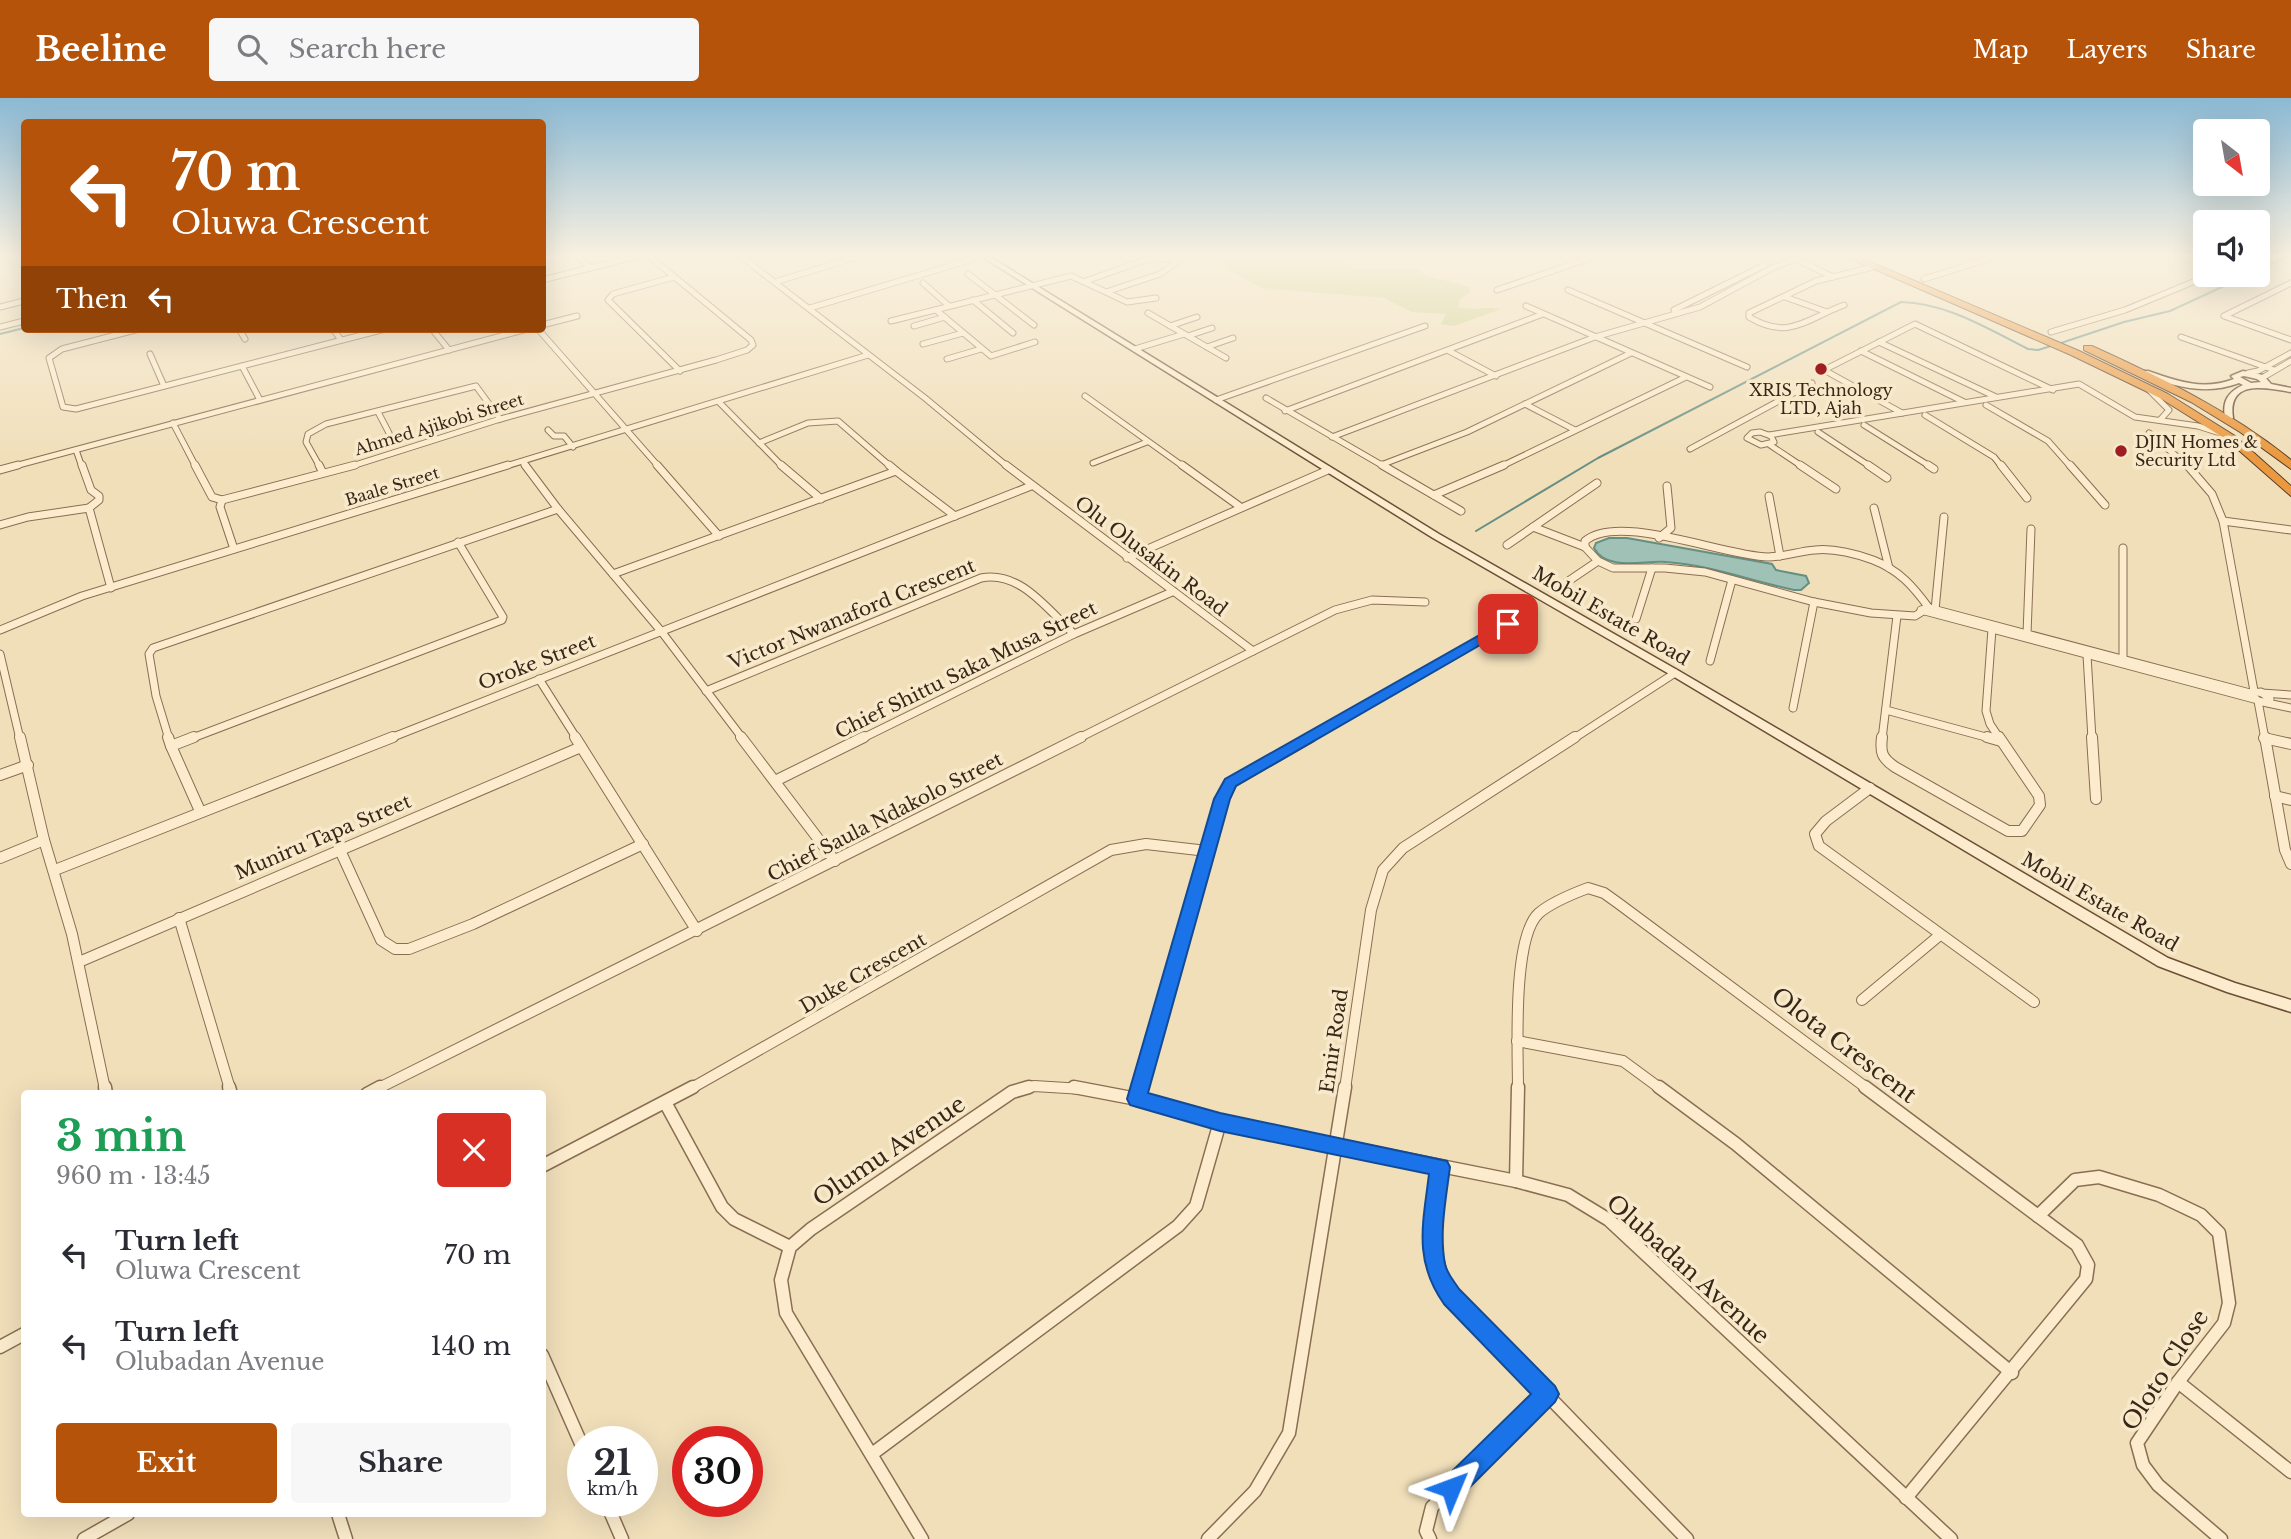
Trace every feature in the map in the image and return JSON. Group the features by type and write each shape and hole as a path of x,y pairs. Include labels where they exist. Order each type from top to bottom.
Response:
{"highway":[{"path":"2015,322 2079,344 2138,377 2231,438 2291,492"},
{"path":"2020,322 2053,337 2065,349 2192,396 2229,418 2291,466"}],"main road":[{"name":"Mobil Estate Road","path":"1090,322 1328,470 2163,961 2232,988 2291,1006"},
{"path":"2252,385 2239,380 2236,374 2248,373 2263,381 2291,389"},
{"path":"2229,418 2226,404 2232,394 2263,381"}],"street":[{"path":"0,327 19,322"},
{"path":"631,322 680,371"},
{"name":"Ahmed Ajikobi Street","path":"222,500 747,350 753,345 751,340 729,322"},
{"name":"Olu Olusakin Road","path":"827,322 925,398 1031,486 1253,651"},
{"path":"914,327 929,322"},
{"path":"951,322 981,349 995,356 1035,342"},
{"path":"1000,322 1013,333"},
{"path":"1030,322 1034,325"},
{"path":"1164,322 1226,358"},
{"path":"1170,326 1181,322"},
{"path":"1285,411 1522,322"},
{"path":"1562,322 1710,387"},
{"path":"1332,437 1595,337 1647,322"},
{"path":"1761,322 1782,331 1789,331 1807,322"},
{"path":"2053,337 2092,322"},
{"path":"2241,322 2291,340"},
{"path":"1643,323 1746,367"},
{"path":"1909,418 1823,371 1911,324 1919,324 2051,389"},
{"path":"1216,400 1425,326"},
{"path":"1135,349 1212,328"},
{"path":"124,333 62,349 49,358 61,405 76,409 368,333"},
{"path":"241,333 245,339"},
{"path":"336,333 341,340"},
{"path":"435,333 449,350"},
{"path":"0,470 512,333"},
{"path":"542,333 719,536"},
{"path":"923,344 963,333"},
{"path":"2181,337 2274,370"},
{"path":"1207,347 1233,338"},
{"path":"1879,342 1998,397"},
{"path":"947,359 981,349"},
{"path":"1449,351 1496,376"},
{"path":"1861,351 1966,403"},
{"path":"1381,465 1467,432 1631,353"},
{"path":"2248,373 2266,367 2291,353"},
{"path":"150,354 164,386"},
{"name":"Baale Street","path":"0,630 46,610 111,588 628,431 867,355"},
{"path":"2263,381 2274,370 2291,361"},
{"path":"242,366 260,400"},
{"path":"1434,495 1524,457 1686,377"},
{"path":"2138,377 2206,388 2226,387 2239,380"},
{"path":"2138,377 2169,410 2146,434 2201,478 2221,511 2284,850 2291,864"},
{"path":"1690,449 1812,383"},
{"path":"1749,434 1747,438 1752,442 1771,440 1986,405 2079,384 2125,414 2157,421 2192,424 2231,438"},
{"path":"323,473 306,442 308,434 326,424 476,386 500,419"},
{"path":"1771,440 1902,413 1998,397 2051,389 2068,392 2088,388"},
{"path":"1085,397 1239,506"},
{"path":"1266,398 1461,511"},
{"path":"719,402 795,479 821,499"},
{"path":"1525,404 1575,430"},
{"path":"1986,405 2048,441 2105,505"},
{"path":"378,412 389,433"},
{"path":"1925,415 1994,457 2028,498"},
{"path":"759,443 817,422 834,420 955,516"},
{"path":"173,423 212,497 222,500 220,507 234,549"},
{"path":"1864,425 1934,469"},
{"path":"1731,427 1749,434 1760,432 1836,489"},
{"path":"548,430 554,436 564,436 573,447"},
{"path":"1818,432 1886,478"},
{"path":"1093,463 1147,442"},
{"path":"0,525 28,517 89,508 99,500 99,496 91,490 76,450"},
{"path":"523,462 558,509 661,631 835,861"},
{"path":"1127,558 1239,506 1328,470"},
{"path":"613,574 896,471"},
{"path":"1507,545 1597,483"},
{"name":"Oroke Street","path":"55,870 1031,486"},
{"path":"1659,538 1671,528 1667,486"},
{"path":"1769,496 1780,556"},
{"path":"89,508 111,588"},
{"path":"1874,508 1889,568"},
{"path":"200,811 171,746 156,696 149,654 153,648 558,509"},
{"path":"1929,610 1944,517"},
{"path":"2223,521 2291,530"},
{"path":"1533,527 1585,547 1598,561 1613,568 1682,569 1814,602 1897,616 1915,616 1929,610 2123,659 2291,708"},
{"path":"2027,635 2031,529"},
{"path":"1585,547 1584,541 1591,535 1606,530 1622,530 1769,557 1803,551 1835,551 1861,556 1889,568 1910,582 1929,610 2087,655 2257,696 2291,695"},
{"path":"171,746 502,620 496,603 458,542"},
{"path":"2123,548 2123,659"},
{"path":"1567,582 1598,561"},
{"path":"1636,619 1652,568"},
{"name":"Victor Nwanaford Crescent","path":"706,691 981,578 996,575 1017,582 1074,634"},
{"path":"1710,661 1732,580"},
{"name":"Chief Shittu Saka Musa Street","path":"775,781 1074,634 1172,592"},
{"name":"Chief Saula Ndakolo Street","path":"375,1090 1348,604 1372,600 1425,602"},
{"path":"1793,708 1814,602"},
{"path":"1897,616 1880,752 1885,760 2008,831 2022,831 2040,805 2039,796 1990,724 1986,711 1992,629"},
{"path":"1137,1099 1222,799 1231,783 1508,624"},
{"path":"0,654 44,840 55,870 79,962 105,1090"},
{"path":"2087,655 2096,799"},
{"name":"Emir Road","path":"1208,1539 1246,1505 1272,1469 1289,1433 1337,1146 1371,910 1382,870 1404,848 1675,673"},
{"path":"538,678 698,931"},
{"path":"1886,710 2001,740"},
{"path":"2264,737 2291,744"},
{"name":"Muniru Tapa Street","path":"79,962 339,848 582,747"},
{"path":"0,775 28,765"},
{"path":"1870,788 1826,821 1815,834 1815,841 2034,1002"},
{"path":"2275,796 2291,800"},
{"path":"0,858 44,840"},
{"name":"Duke Crescent","path":"546,1164 666,1104 900,973 1111,850 1131,843 1155,843 1207,851"},
{"path":"339,848 381,940 395,949 410,949 446,936 643,844"},
{"name":"Olota Crescent","path":"1516,1181 1520,969 1527,930 1539,913 1574,892 1588,888 1604,893 2077,1245 2088,1265 2086,1279 1906,1498"},
{"path":"178,918 230,1090"},
{"path":"1862,1000 1940,935"},
{"path":"1517,1041 1596,1054 1623,1062 1736,1144 2011,1373"},
{"name":"Olumu Avenue","path":"790,1247 1012,1093 1034,1086 1067,1086 1137,1099 1220,1122 1337,1146"},
{"path":"666,1104 722,1206 734,1219 790,1247 780,1280 786,1313 922,1539"},
{"path":"872,1454 1178,1226 1196,1206 1220,1122"},
{"name":"Olubadan Avenue","path":"1337,1146 1516,1181 1568,1195 1609,1220 1951,1539"},
{"path":"1440,1167 1433,1224 1434,1265 1440,1281 1451,1296 1686,1539"},
{"name":"Oloto Close","path":"2038,1216 2075,1180 2099,1177 2159,1195 2201,1215 2219,1233 2230,1303 2224,1323 2178,1382 2137,1443 2143,1465 2158,1485 2221,1539"},
{"path":"0,1347 21,1336"},
{"path":"546,1364 573,1426"},
{"path":"2178,1382 2291,1472"},
{"path":"1430,1539 1426,1531 1432,1507 1547,1394"},
{"path":"84,1539 123,1517"},
{"path":"339,1517 346,1539"},
{"path":"612,1517 622,1539"}],"green space":[{"path":"1442,322 1464,322 1454,326"}],"water":[{"path":"1609,538 1627,538 1772,564 1776,570 1806,576 1809,583 1801,590 1794,590 1682,564 1608,560 1594,548 1596,543"}],"waterway":[{"path":"1476,531 1598,458 1862,322"},
{"path":"1974,322 2028,349 2038,350 2051,346"},
{"path":"2058,344 2123,322"},
{"path":"0,334 21,329"}],"place":[{"name":"XRIS Technology LTD, Ajah","path":"1821,369"},
{"name":"DJIN Homes & Security Ltd","path":"2121,451"}],"route":[{"path":"1451,1488 1547,1394 1451,1296 1440,1281 1434,1265 1433,1224 1440,1167 1220,1122 1137,1099 1222,799 1231,783 1508,624"}]}
